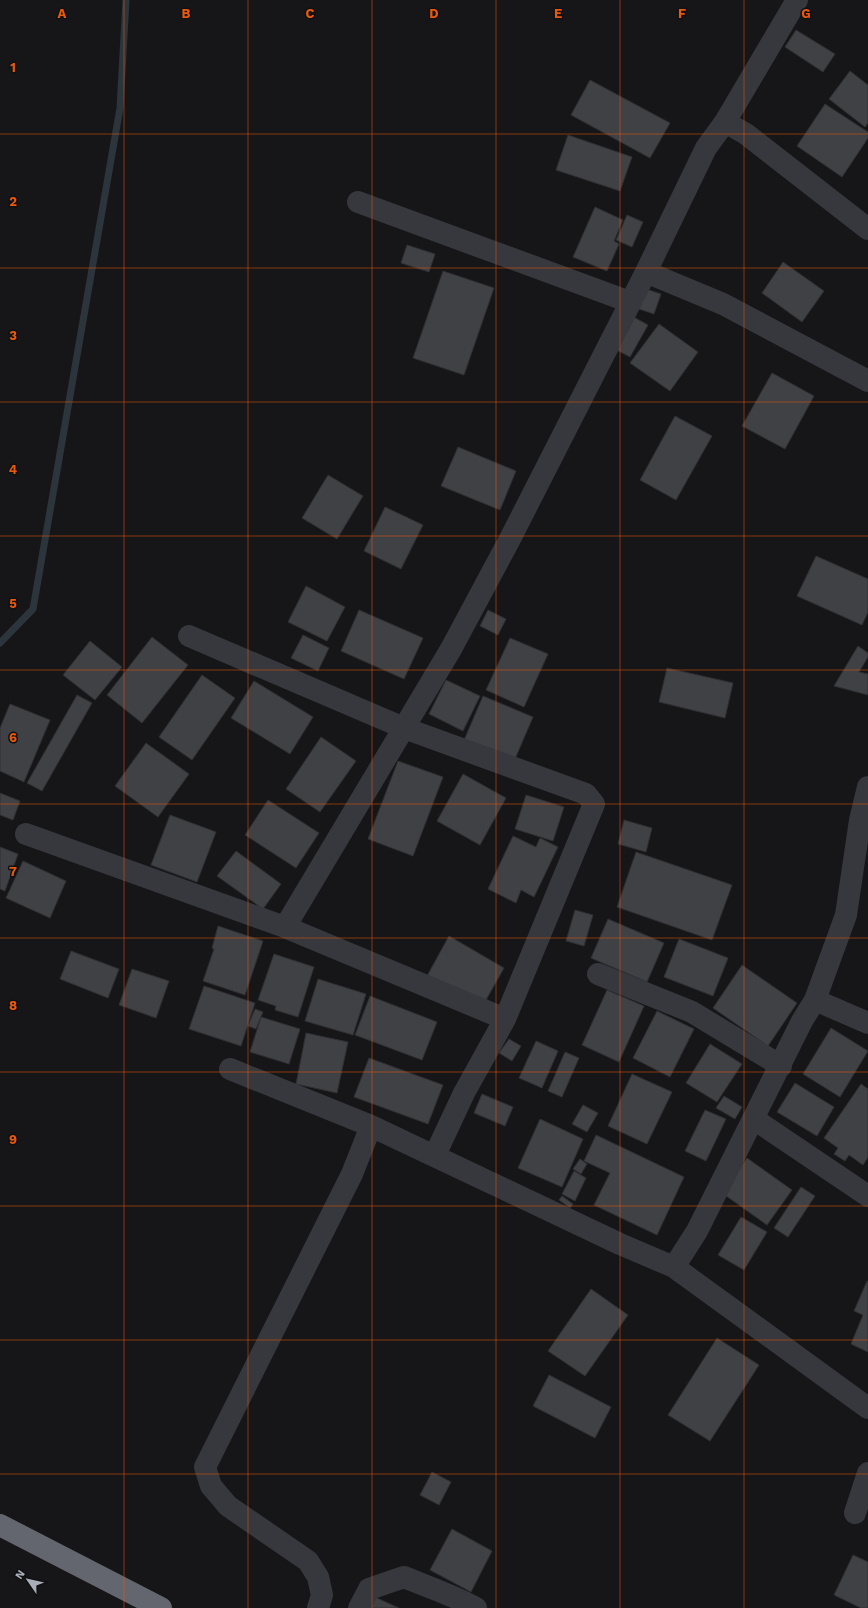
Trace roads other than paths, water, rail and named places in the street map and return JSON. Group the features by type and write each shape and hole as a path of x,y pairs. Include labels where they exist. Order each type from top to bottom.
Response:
{"highway":[{"path":"0,1525 161,1608"}],"street":[{"path":"285,927 451,649 646,272 706,148 725,122 797,0"},
{"path":"725,122 746,134 868,229"},
{"path":"358,202 630,302"},
{"path":"646,272 723,304 868,381"},
{"path":"189,636 404,728 586,794 594,804 505,1018 464,1093 435,1156"},
{"path":"674,1267 697,1231 781,1066 802,1020 815,1000 846,915 860,820 868,787"},
{"path":"26,834 285,927 505,1018"},
{"path":"598,974 692,1012 781,1066"},
{"path":"815,1000 868,1023"},
{"path":"230,1069 371,1126 620,1244 674,1267 868,1408"},
{"path":"754,1119 868,1196"},
{"path":"318,1608 322,1595 318,1577 308,1561 228,1506 210,1486 205,1467 352,1174 371,1126"},
{"path":"855,1513 868,1473"},
{"path":"358,1608 369,1589 404,1577 434,1590 458,1598 476,1608"}],"waterway":[{"path":"0,643 33,609 120,108 126,0"}]}
